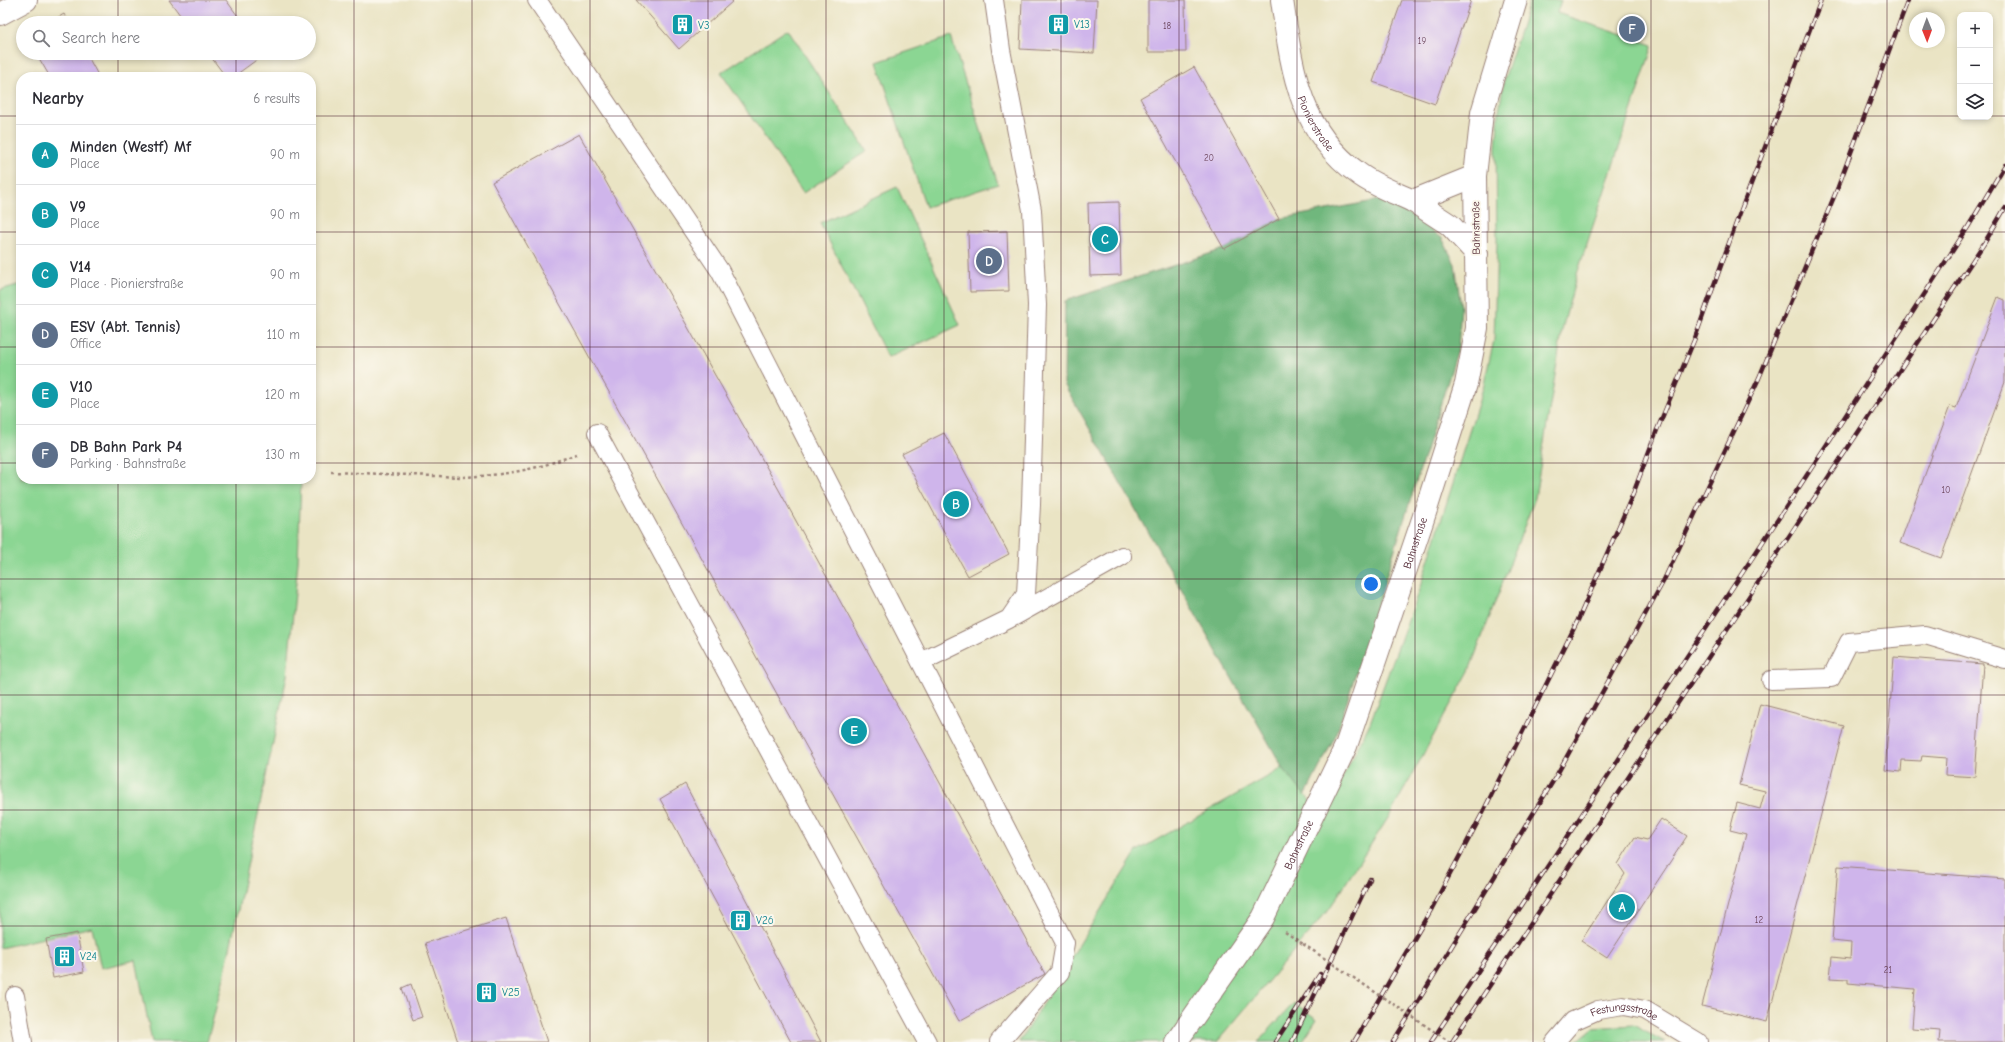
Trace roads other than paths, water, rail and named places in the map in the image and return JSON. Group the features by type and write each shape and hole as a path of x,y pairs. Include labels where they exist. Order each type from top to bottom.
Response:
{"street":[{"path":"0,14 26,0"},
{"name":"Pionierstraße","path":"1282,0 1292,69 1308,115 1327,145 1360,175 1414,201 1450,225 1477,254"},
{"name":"Bahnstraße","path":"1176,1042 1263,918 1346,746 1423,519 1466,384 1477,328 1475,176 1482,113 1516,0"},
{"path":"1414,201 1475,176"}],"lane":[{"path":"537,0 720,271 1065,943 1060,972 999,1042"},
{"path":"994,0 1001,50 1032,210 1037,305 1031,505 1026,594 1008,619"},
{"path":"600,438 927,1042"},
{"path":"921,662 1008,619 1122,556"},
{"path":"1771,680 1831,678 1849,642 1925,635 2005,659"},
{"path":"15,996 23,1042"},
{"name":"Festungsstraße","path":"1555,1042 1572,1021 1598,1010 1623,1006 1645,1010 1698,1042"}],"railway":[{"path":"1354,1042 1432,908 1482,814 1578,620 1633,494 1657,430 1695,338 1738,218 1821,0"},
{"path":"1393,1042 1555,778 1663,582 1759,378 1838,187 1908,0"},
{"path":"1431,1042 1792,498 1968,227 2005,165"},
{"path":"1452,1042 1985,242 2005,208"},
{"path":"1292,1042 1370,879"},
{"path":"1275,1042 1320,974"}],"place":[{"name":"V13","path":"1059,24"},
{"name":"V3","path":"682,25"},
{"name":"DB Bahn Park P4","path":"1632,29"},
{"name":"V14","path":"1105,239"},
{"name":"ESV (Abt. Tennis)","path":"989,261"},
{"name":"V9","path":"956,504"},
{"name":"V10","path":"854,731"},
{"name":"Minden (Westf) Mf","path":"1622,907"},
{"name":"V26","path":"741,920"},
{"name":"V24","path":"65,956"},
{"name":"V25","path":"486,992"}]}
